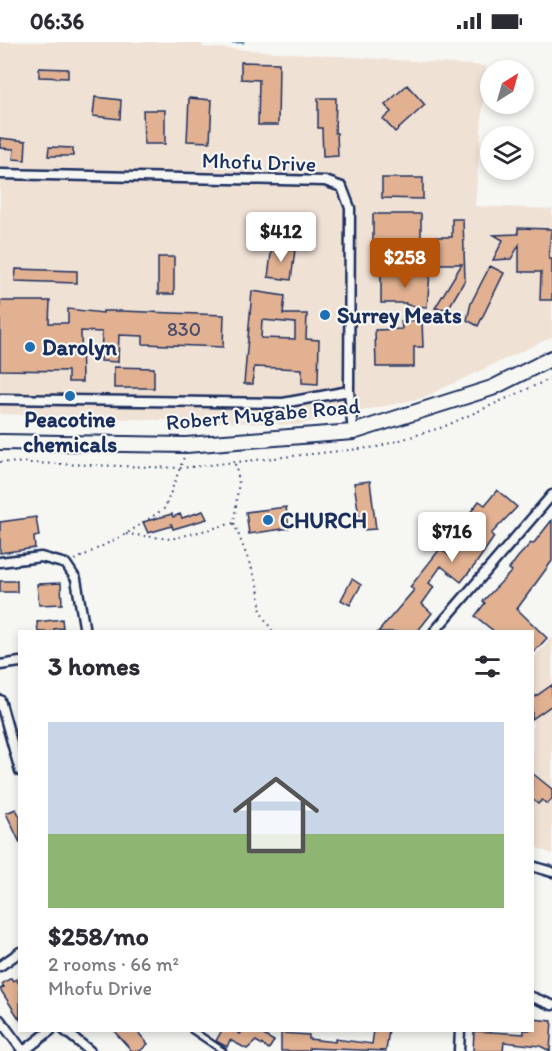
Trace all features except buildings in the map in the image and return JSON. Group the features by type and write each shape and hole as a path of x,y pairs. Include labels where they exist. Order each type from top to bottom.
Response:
{"main road":[{"name":"Robert Mugabe Road","path":"0,442 186,445 353,432 492,388 552,357"}],"street":[{"name":"Mhofu Drive","path":"0,174 325,181 342,188 350,208 349,391 353,432"},
{"path":"0,399 283,403 349,391"},
{"path":"436,630 552,495"},
{"path":"0,562 41,557 66,564 76,579 85,630"},
{"path":"0,665 18,662"},
{"path":"0,700 18,764"},
{"path":"534,867 552,872"},
{"path":"0,966 18,952"},
{"path":"534,998 552,1005"},
{"path":"0,1020 23,1051 48,1032"},
{"path":"66,1032 90,1051"},
{"path":"459,1051 460,1032"}],"lane":[{"path":"195,1032 223,1051"}],"path":[{"path":"66,564 126,534 165,507 181,468 186,445"},
{"path":"235,464 239,480 234,523 258,585 261,613 272,630"},
{"path":"126,534 171,539 234,523"}],"shaded area":[{"path":"0,42 203,42 202,47 480,66 480,114 482,114 475,206 552,209 552,337 422,398 297,425 0,414"},
{"path":"552,637 552,854 534,846 534,658"}],"waterway":[{"path":"233,42 243,42"}],"place":[{"name":"Surrey Meats","path":"325,315"},
{"name":"Darolyn","path":"30,347"},
{"name":"Peacotine chemicals","path":"70,396"},
{"name":"CHURCH","path":"268,520"}]}
